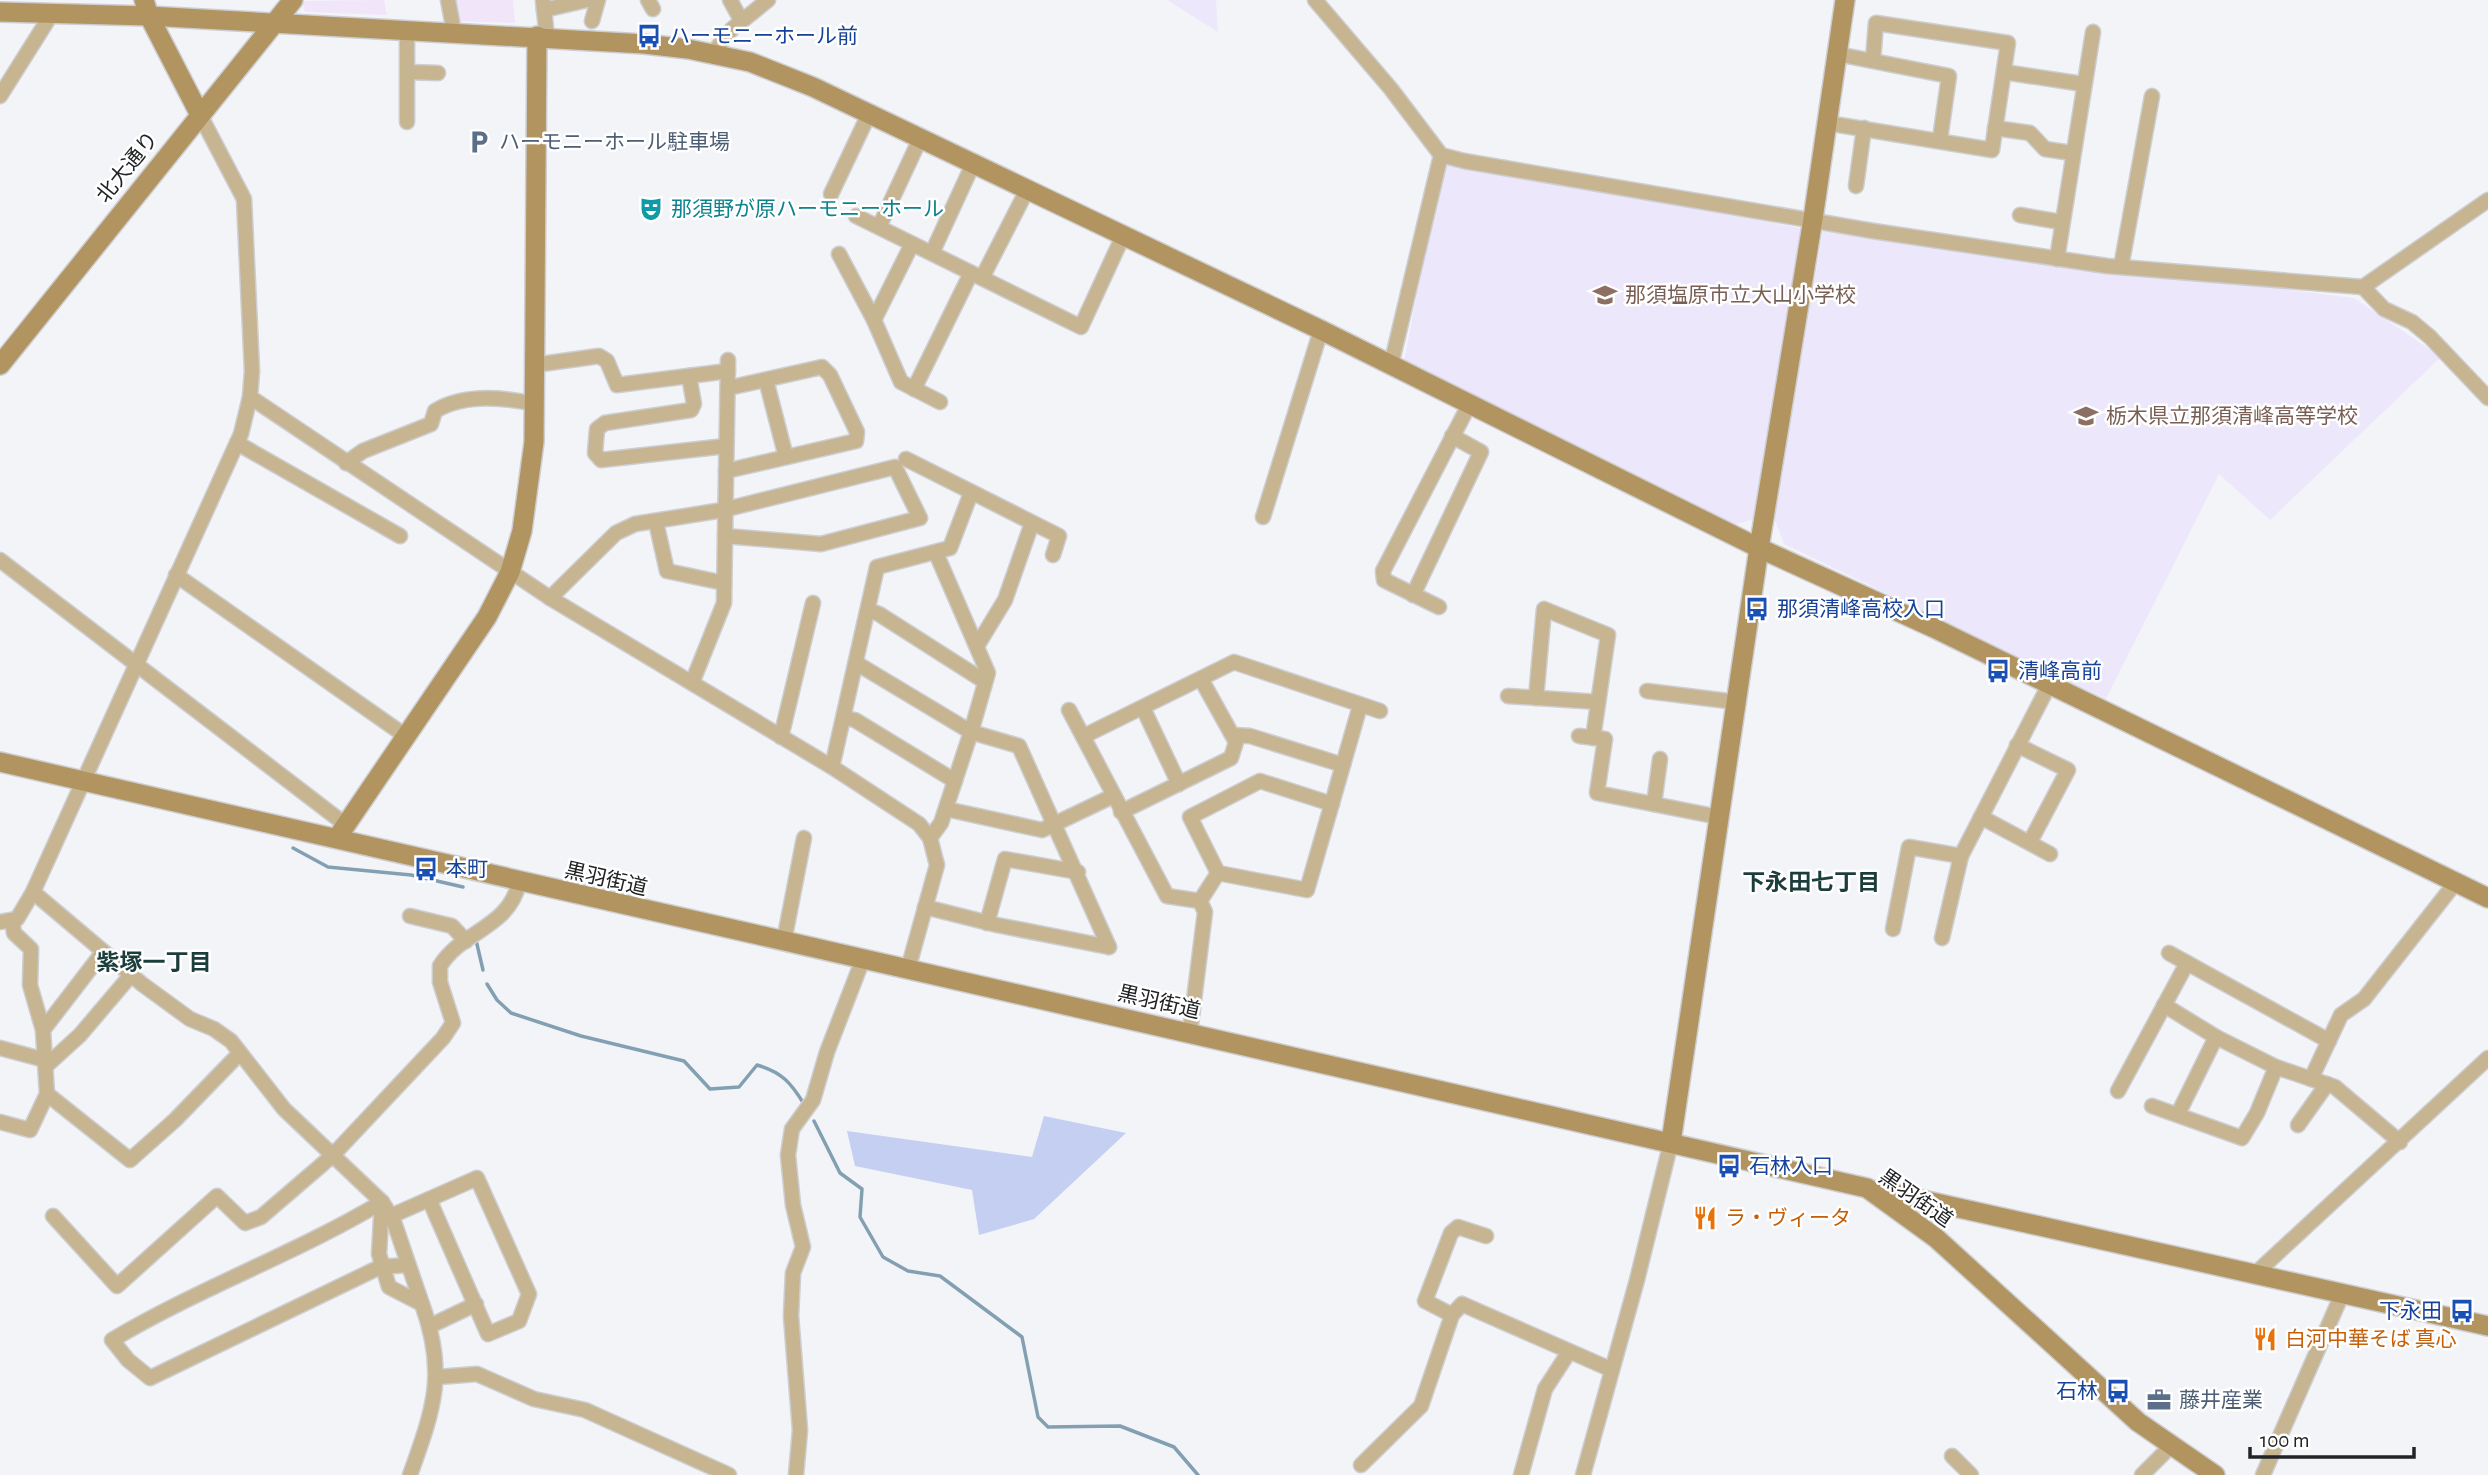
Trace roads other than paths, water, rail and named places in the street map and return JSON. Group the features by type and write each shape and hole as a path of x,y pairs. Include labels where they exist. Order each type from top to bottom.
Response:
{"street":[{"name":"北大通り","path":"0,365 199,113 293,0"},
{"path":"448,0 454,32"},
{"path":"0,560 137,663 341,832 487,617 510,572 528,505 535,404 544,5 587,0"},
{"path":"592,21 598,0"},
{"path":"730,0 741,20"},
{"path":"713,53 741,20 768,0"},
{"path":"1315,0 1391,89 1441,155 2057,259 2363,288 2384,309 2412,322 2430,337 2488,398"},
{"path":"1583,1475 1610,1369 1637,1280 1671,1142 1759,548 1813,219 1845,0"},
{"path":"0,1122 30,1130 47,1094 43,1030 30,985 31,949 6,921 17,919 33,892 236,443 250,397 244,199 146,8"},
{"path":"0,12 51,15 146,8 274,24 644,44 713,53 750,62 869,114 1321,331 1759,548 2488,898"},
{"path":"0,96 51,15"},
{"path":"1827,123 1940,139 1992,150 2008,43 1877,23 1872,60"},
{"path":"407,30 407,122"},
{"path":"2057,259 2083,84 2094,32"},
{"path":"1837,54 1950,76 1940,139"},
{"path":"407,72 438,73"},
{"path":"2004,72 2083,84"},
{"path":"2122,267 2152,96"},
{"path":"831,194 869,114"},
{"path":"1856,186 1864,128"},
{"path":"1995,128 2030,134 2045,149 2072,153"},
{"path":"879,227 920,139"},
{"path":"1391,365 1441,155"},
{"path":"932,253 973,164"},
{"path":"914,389 976,275 1027,190"},
{"path":"2363,288 2488,200"},
{"path":"2020,215 2061,222"},
{"path":"856,216 1081,327 1123,236"},
{"path":"874,320 912,244"},
{"path":"839,254 874,320 901,382 940,402"},
{"path":"1264,517 1321,331"},
{"path":"534,365 599,356 607,361 617,385 689,376 728,365 723,510 724,603 692,683"},
{"path":"726,471 856,441 857,432 831,375 822,367 729,388"},
{"path":"689,376 694,404 691,410 605,423 597,429 595,453 601,460 726,446"},
{"path":"766,380 786,457"},
{"path":"250,397 550,598 832,766 919,824 930,838 937,865 908,969"},
{"path":"346,463 363,450 431,424 435,411 444,405 470,399 509,398 535,404"},
{"path":"1438,607 1384,580 1383,570 1469,403"},
{"path":"1413,595 1481,452 1452,436"},
{"path":"236,443 400,536"},
{"path":"906,459 1059,536 1053,555"},
{"path":"550,598 616,533 635,524 723,510 895,467 920,518 821,544 725,536"},
{"path":"832,766 877,567 950,548 971,493"},
{"path":"656,522 667,571 724,583"},
{"path":"976,646 1005,600 1032,523"},
{"path":"930,838 941,823 946,809 988,673 936,553"},
{"path":"176,575 407,737"},
{"path":"781,737 813,603"},
{"path":"1536,698 1544,609 1608,635 1598,702 1586,737 1605,739 1597,793 1719,817"},
{"path":"868,610 879,614 984,681"},
{"path":"1084,736 1234,662 1380,711"},
{"path":"856,663 971,732 1019,746 1078,872 1109,947 987,923 925,907"},
{"path":"1121,812 1231,758 1236,742 1201,679"},
{"path":"1942,938 1961,856 2049,685"},
{"path":"1647,691 1736,702"},
{"path":"1508,696 1598,702"},
{"path":"1218,873 1307,890 1360,706"},
{"path":"1143,708 1179,783"},
{"path":"1069,710 1167,896 1200,901"},
{"path":"845,718 855,720 955,780"},
{"path":"1233,735 1250,736 1343,765"},
{"path":"2017,745 2068,770 2030,842"},
{"path":"1654,804 1660,759"},
{"name":"黒羽街道","path":"0,762 341,832 519,883 1190,1032 1867,1188 1936,1238 2138,1422 2170,1447 2215,1475"},
{"path":"1218,873 1190,817 1260,781 1332,804"},
{"path":"946,809 1042,830 1056,826 1114,796"},
{"path":"1981,817 2050,854"},
{"path":"784,942 804,838"},
{"path":"1893,929 1909,847 1961,856"},
{"path":"987,923 1005,859 1078,872"},
{"path":"1200,901 1218,873"},
{"path":"2311,1079 2342,1015 2364,999 2456,882"},
{"path":"53,1216 117,1286 217,1196 245,1223 261,1217 332,1156 443,1038 453,1023 440,982 440,966 466,941 510,907 519,883"},
{"path":"33,892 131,975 190,1019 215,1029 240,1053 284,1109 382,1202 391,1216 430,1326 438,1377 423,1438 410,1475"},
{"path":"1190,1032 1205,912 1200,901"},
{"path":"410,916 452,926 466,941"},
{"path":"43,1030 103,952"},
{"path":"2169,953 2329,1041"},
{"path":"796,1475 800,1430 791,1316 793,1273 803,1247 793,1205 788,1155 792,1129 813,1100 827,1052 863,959"},
{"path":"2118,1091 2187,963"},
{"path":"46,1063 80,1035 131,975"},
{"path":"2164,1005 2216,1037 2276,1067 2335,1087 2400,1142"},
{"path":"2178,1114 2216,1037"},
{"path":"0,1048 46,1063"},
{"path":"47,1094 130,1160 175,1120 240,1053"},
{"path":"2255,1274 2488,1058"},
{"path":"2152,1106 2242,1138 2257,1114 2276,1067"},
{"path":"2298,1125 2327,1084"},
{"path":"391,1216 429,1199 477,1178 529,1294 519,1321 488,1334 429,1199"},
{"path":"1867,1188 2488,1326"},
{"path":"382,1202 333,1231 150,1317 112,1340 128,1360 150,1378 380,1267 408,1265"},
{"path":"382,1202 380,1267 389,1287 422,1304"},
{"path":"1452,1315 1425,1301 1451,1233 1458,1227 1486,1236"},
{"path":"2263,1475 2343,1292"},
{"path":"430,1326 476,1304"},
{"path":"1361,1465 1421,1406 1457,1306 1466,1304 1610,1369"},
{"path":"1521,1475 1545,1389 1569,1352"},
{"path":"438,1377 477,1374 534,1399 585,1410 729,1475"},
{"path":"2143,1475 2170,1447"},
{"path":"1952,1456 1970,1475"}],"waterway":[{"path":"293,848 328,867 411,875 463,887"},
{"path":"476,940 483,970"},
{"path":"487,984 497,1000 511,1013 581,1036 684,1061 710,1089 739,1087 757,1065 766,1068 785,1079 804,1104"},
{"path":"814,1121 840,1173 862,1189 860,1217 883,1257 908,1271 940,1276 1022,1337 1038,1417 1048,1427 1120,1426 1174,1447 1198,1475"}],"place":[{"name":"ハーモニーホール前","path":"649,36"},
{"name":"ハーモニーホール駐車場","path":"479,142"},
{"name":"那須野が原ハーモニーホール","path":"651,209"},
{"name":"那須塩原市立大山小学校","path":"1605,295"},
{"name":"栃木県立那須清峰高等学校","path":"2086,416"},
{"name":"那須清峰高校入口","path":"1757,609"},
{"name":"清峰高前","path":"1998,671"},
{"name":"本町","path":"426,869"},
{"name":"石林入口","path":"1729,1166"},
{"name":"ラ・ヴィータ","path":"1705,1218"},
{"name":"下永田","path":"2462,1311"},
{"name":"白河中華そば 真心","path":"2265,1339"},
{"name":"石林","path":"2118,1391"},
{"name":"藤井産業","path":"2159,1400"}],"district":[{"name":"下永田七丁目","path":"1811,882"},
{"name":"紫塚一丁目","path":"154,962"}]}
